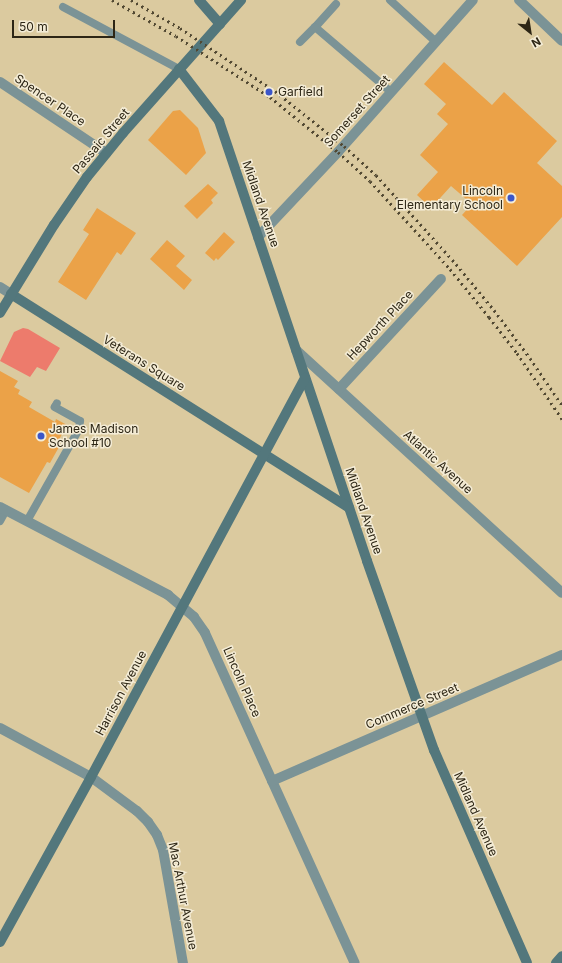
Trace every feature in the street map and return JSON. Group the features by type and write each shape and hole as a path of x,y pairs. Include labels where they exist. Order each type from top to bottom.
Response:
{"street":[{"path":"199,0 220,24"},
{"name":"Passaic Street","path":"0,312 54,225 106,153 241,0"},
{"name":"Somerset Street","path":"258,237 341,149 473,0"},
{"path":"519,0 562,41"},
{"name":"Midland Avenue","path":"179,69 219,121 349,508 434,750 527,963"},
{"name":"Spencer Place","path":"0,82 106,153"},
{"name":"Hepworth Place","path":"339,389 441,279"},
{"path":"0,287 11,294"},
{"name":"Veterans Square","path":"11,294 349,508"},
{"name":"Atlantic Avenue","path":"296,350 562,593"},
{"path":"264,455 305,378"},
{"name":"Harrison Avenue","path":"0,942 91,777 182,605 264,455"},
{"name":"Lincoln Place","path":"3,509 168,595 182,605 194,617 205,633 355,963"},
{"name":"Commerce Street","path":"272,781 562,655"},
{"name":"Mac Arthur Avenue","path":"0,728 91,777 137,811 148,822 157,835 163,850 183,963"},
{"path":"556,963 562,956"}],"lane":[{"path":"390,0 436,42"},
{"path":"300,42 336,4"},
{"path":"63,7 179,69"},
{"path":"315,27 391,92"},
{"path":"27,521 79,429 80,421 55,406 57,404"},
{"path":"0,521 3,509"}],"shaded area":[{"path":"23,328 28,329 60,348 46,371 37,367 30,377 0,361 14,332"}],"building":[{"path":"444,62 492,105 504,92 557,141 537,163 562,186 562,217 517,266 462,215 472,204 451,186 431,208 417,195 438,172 420,155 448,124 437,114 446,104 424,84"},
{"path":"180,110 198,128 206,153 186,175 148,140 173,111"},
{"path":"208,184 218,193 211,200 213,203 197,219 184,206"},
{"path":"97,208 136,233 121,255 117,252 86,300 58,282 89,234 83,230"},
{"path":"224,232 235,242 218,260 216,258 214,261 205,253"},
{"path":"167,240 185,256 176,266 192,280 184,290 150,259"},
{"path":"0,371 18,381 14,387 20,390 18,394 32,402 29,407 55,422 56,419 67,425 56,445 59,447 50,463 47,462 29,493 0,477"}],"railway":[{"path":"112,0 176,36 270,97 338,152 370,181 450,269 489,317 517,353 562,419"},
{"path":"131,0 180,28 275,91 344,146 376,175 456,264 494,310 530,358 562,405"}],"place":[{"name":"Garfield","path":"269,92"},
{"name":"Lincoln Elementary School","path":"511,198"},
{"name":"James Madison School #10","path":"41,436"}]}
